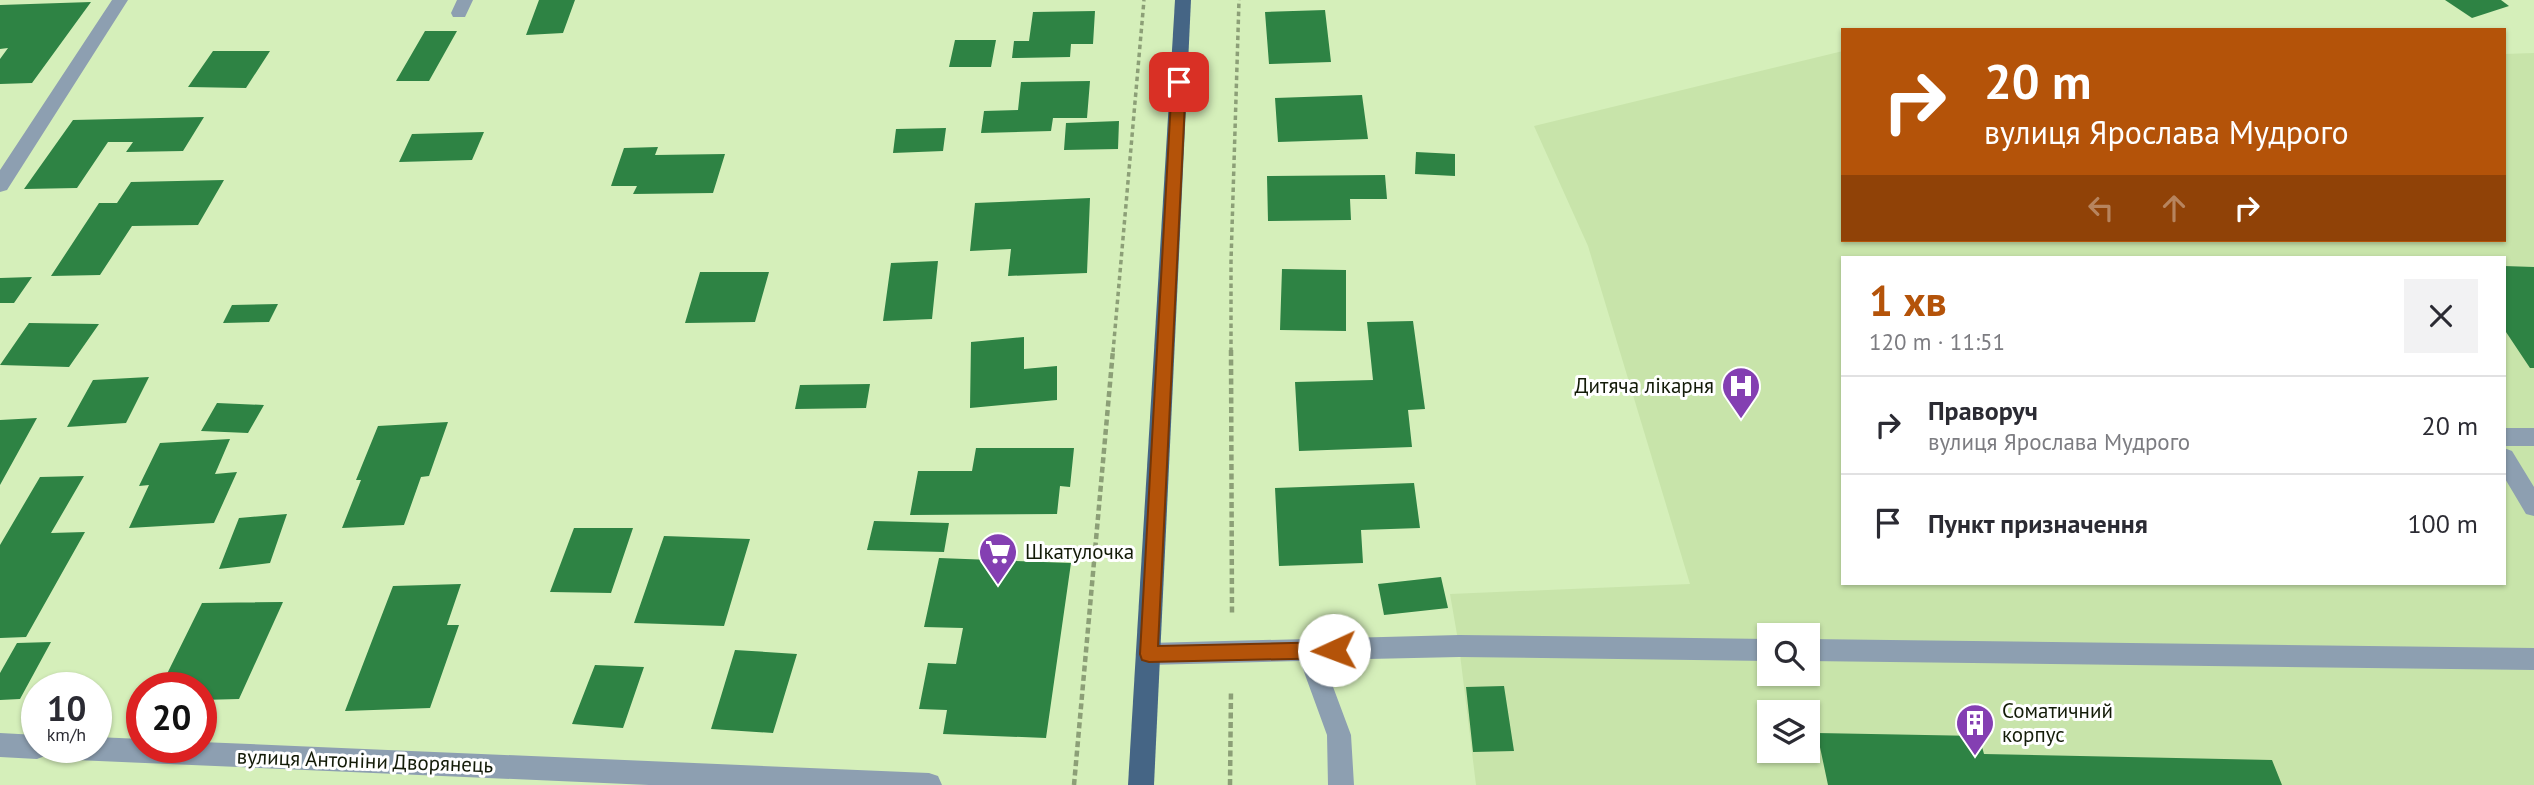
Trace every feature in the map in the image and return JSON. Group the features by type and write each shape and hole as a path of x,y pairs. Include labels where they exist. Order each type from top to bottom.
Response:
{"main road":[{"path":"1141,785 1183,0"}],"street":[{"path":"0,185 120,0"},
{"path":"2506,437 2534,438"},
{"path":"2506,460 2534,507"},
{"path":"1149,654 1459,646 1757,650"},
{"path":"1820,650 2534,659"},
{"path":"1308,651 1339,735 1341,785"},
{"path":"0,745 21,746"},
{"name":"вулиця Антоніни Дворянець","path":"112,750 929,785"}],"path":[{"path":"1074,785 1144,0"},
{"path":"1230,785 1231,261 1239,0"}],"shaded area":[{"name":"Дитяча лікарня","path":"1841,51 1841,242 2506,242 2506,54 2534,53 2534,785 1476,785 1450,594 1690,584 1588,246 1534,126"}],"building":[{"path":"539,0 575,0 563,33 526,35"},
{"path":"2445,0 2501,0 2509,6 2472,18"},
{"path":"91,2 32,83 0,84 0,59 8,48 0,49 0,5"},
{"path":"1325,10 1331,62 1269,64 1265,12"},
{"path":"1095,11 1093,44 1071,44 1070,57 1012,58 1014,41 1029,41 1033,12"},
{"path":"425,31 457,31 429,81 396,81"},
{"path":"955,40 996,40 991,67 949,67"},
{"path":"213,51 270,51 246,88 188,87"},
{"path":"1090,81 1087,118 1053,118 1051,131 981,133 984,111 1018,110 1021,82"},
{"path":"1362,95 1368,139 1278,142 1275,98"},
{"path":"204,117 183,151 126,152 133,142 108,142 77,188 24,189 73,120"},
{"path":"1119,121 1118,149 1064,150 1066,123"},
{"path":"946,128 943,151 893,153 896,129"},
{"path":"484,132 472,160 399,162 412,134"},
{"path":"658,147 655,155 725,154 713,193 633,194 637,186 611,186 624,148"},
{"path":"1416,152 1455,154 1455,176 1415,174"},
{"path":"1385,175 1387,199 1350,199 1351,220 1268,221 1267,176"},
{"path":"224,180 198,225 132,226 100,275 51,276 99,203 117,203 131,182"},
{"path":"1090,198 1087,273 1008,276 1011,249 970,251 975,203"},
{"path":"938,261 932,319 883,321 891,263"},
{"path":"2506,266 2534,267 2534,368 2530,368 2506,332"},
{"path":"1282,269 1346,270 1346,331 1280,330"},
{"path":"700,272 769,272 755,322 685,323"},
{"path":"32,277 14,303 0,303 0,278"},
{"path":"278,304 269,322 223,323 232,305"},
{"path":"1413,321 1425,409 1408,410 1412,447 1299,451 1295,382 1373,380 1367,322"},
{"path":"29,323 99,324 69,367 0,365"},
{"path":"1024,337 1024,369 1057,366 1057,400 970,408 971,342"},
{"path":"149,377 126,423 67,427 93,380"},
{"path":"870,384 866,408 795,409 800,385"},
{"path":"217,403 264,405 248,433 201,431"},
{"path":"37,418 0,485 0,420"},
{"path":"448,422 429,476 421,477 404,525 342,528 361,480 356,480 378,426"},
{"path":"230,439 215,474 237,472 214,523 129,528 149,485 139,486 160,443"},
{"path":"976,448 1074,448 1070,487 1060,486 1057,514 910,515 918,471 972,471"},
{"path":"84,476 51,533 85,532 26,637 0,638 0,545 40,477"},
{"path":"1414,483 1420,528 1361,530 1363,563 1279,566 1275,488"},
{"path":"287,514 270,563 219,569 239,518"},
{"path":"874,521 949,523 944,552 867,550"},
{"path":"574,528 633,528 611,593 550,592"},
{"path":"664,536 750,539 724,626 634,623"},
{"path":"939,558 1071,563 1046,738 943,734 947,710 919,709 928,663 956,664 963,628 924,627"},
{"path":"1441,577 1448,608 1384,615 1378,584"},
{"path":"461,584 447,625 459,625 430,708 345,711 393,586"},
{"path":"283,602 239,699 217,700 217,672 168,672 202,603"},
{"path":"51,642 35,672 21,672 20,699 0,700 0,673 17,643"},
{"path":"735,650 797,654 773,733 711,729"},
{"path":"595,665 644,667 623,728 572,724"},
{"path":"1504,686 1514,751 1473,752 1466,687"},
{"name":"Соматичний корпус","path":"1820,733 1979,736 1984,754 2272,760 2282,785 1828,785 1820,747"}],"place":[{"name":"Дитяча лікарня","path":"1741,420"},
{"name":"Шкатулочка","path":"998,586"},
{"name":"Соматичний корпус","path":"1975,757"}],"route":[{"path":"1179,82 1149,654 1334,650"}]}
